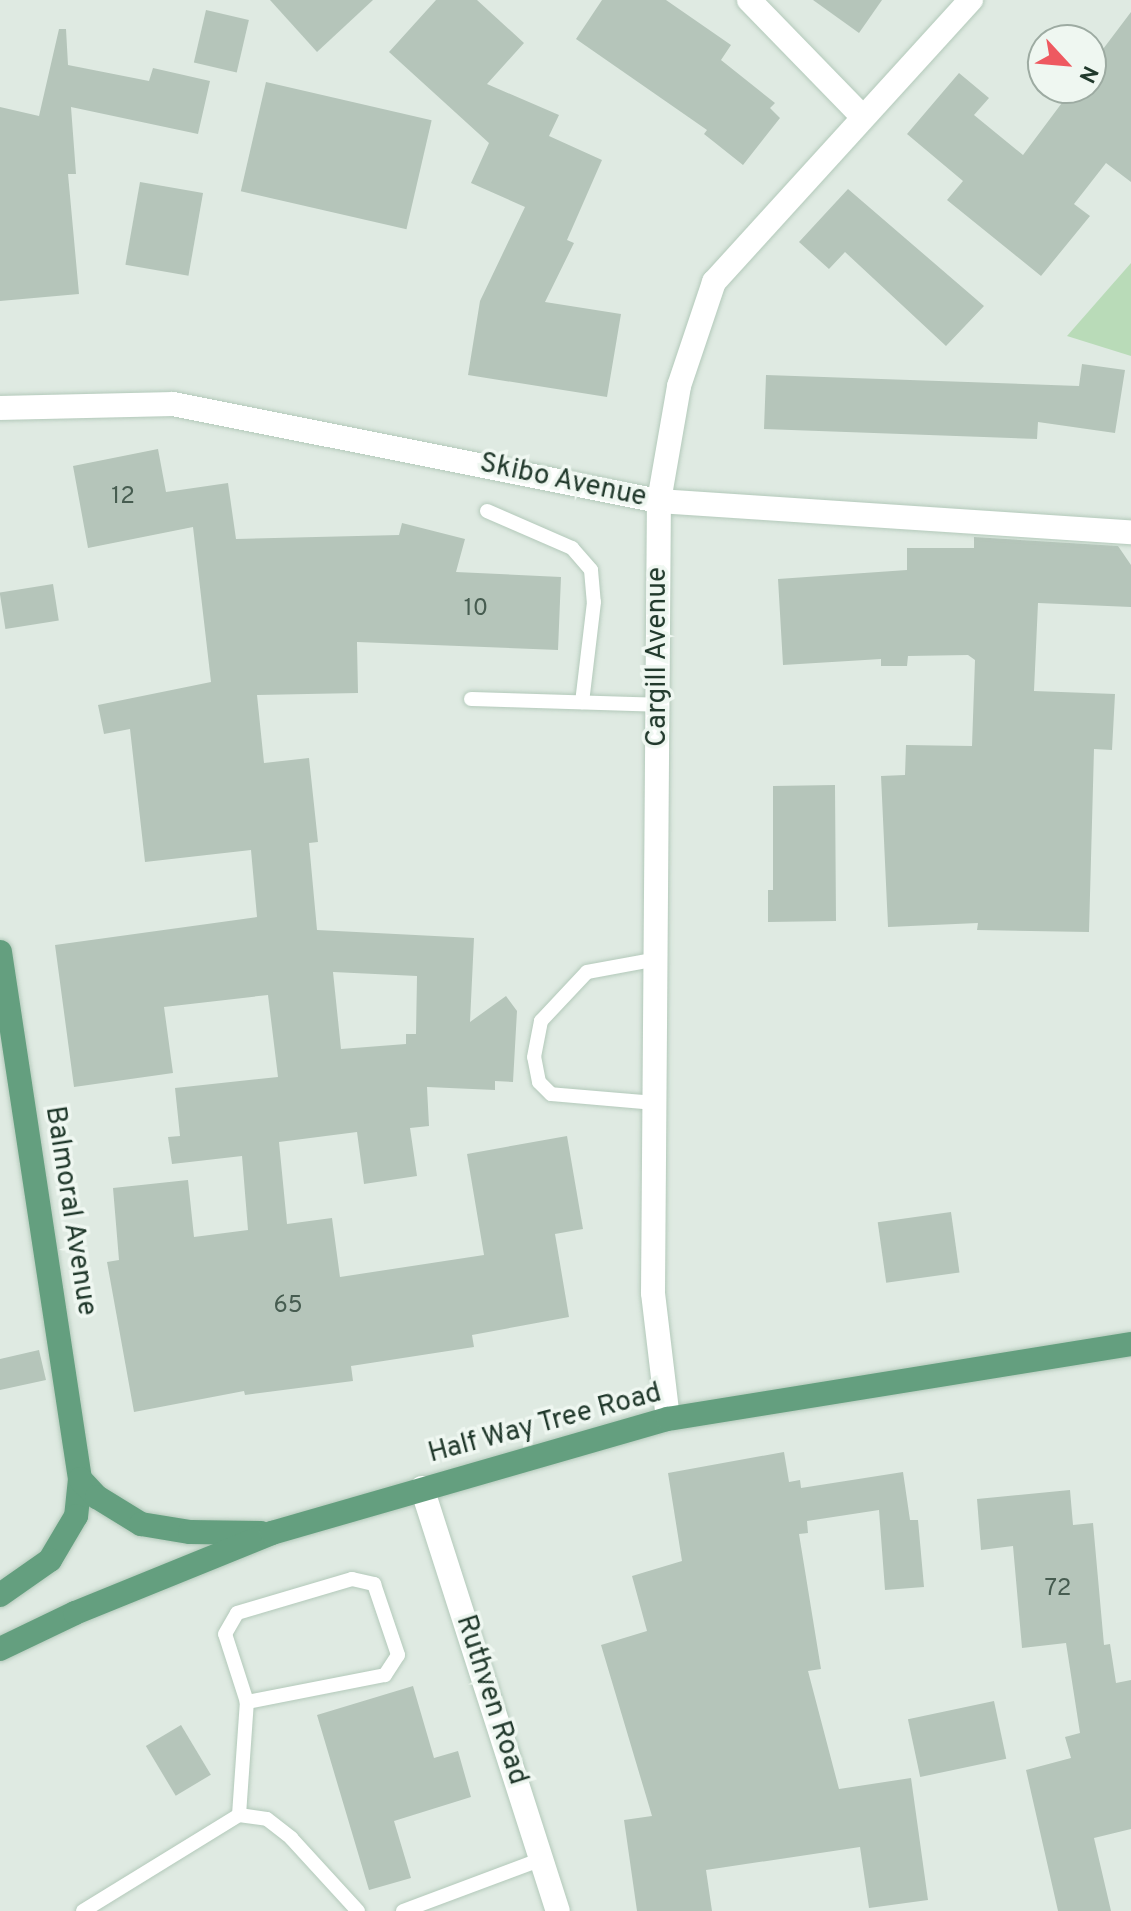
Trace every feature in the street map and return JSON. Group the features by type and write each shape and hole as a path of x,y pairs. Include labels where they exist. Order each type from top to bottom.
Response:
{"main road":[{"name":"Balmoral Avenue","path":"0,952 80,1479"},
{"name":"Half Way Tree Road","path":"0,1649 75,1613 272,1533 668,1419 1131,1344"},
{"path":"80,1479 97,1497 141,1524 190,1532 272,1533"},
{"path":"0,1595 50,1560 76,1516 80,1479"}],"street":[{"path":"749,0 862,116"},
{"name":"Cargill Avenue","path":"668,1419 653,1293 659,501 679,386 714,282 862,116 971,0"},
{"name":"Skibo Avenue","path":"0,408 173,404 659,501 1131,532"},
{"name":"Ruthven Road","path":"422,1488 558,1911"}],"lane":[{"path":"487,511 572,548 591,570 594,602 582,702"},
{"path":"471,699 658,705"},
{"path":"655,1103 551,1094 539,1082 534,1057 541,1021 587,972 657,959"},
{"path":"239,1815 247,1702 225,1634 237,1613 352,1579 374,1584 398,1655 385,1675 247,1702"},
{"path":"83,1911 239,1815 267,1819 291,1838 358,1911"},
{"path":"403,1911 542,1859"}],"green space":[{"path":"1131,263 1131,356 1067,336"}],"building":[{"path":"270,0 373,0 317,52"},
{"path":"436,0 477,0 524,43 487,84 559,115 549,136 602,160 567,240 574,243 545,302 621,314 607,397 468,375 480,301 525,207 471,183 489,143 389,52"},
{"path":"602,0 666,0 731,45 721,60 775,103 770,108 780,118 743,165 704,134 707,130 576,39"},
{"path":"813,0 882,0 859,33"},
{"path":"206,10 249,20 237,73 194,63"},
{"path":"1131,12 1131,182 1106,163 1074,204 1090,216 1041,276 947,200 963,181 907,134 959,73 989,98 974,115 1023,155 1061,104 1107,104 1107,44"},
{"path":"59,29 66,29 68,65 149,81 153,68 210,81 198,134 71,107 76,174 68,174 79,294 0,301 0,107 39,116"},
{"path":"266,82 432,120 406,229 241,191"},
{"path":"140,182 203,193 188,276 125,265"},
{"path":"848,189 984,306 946,346 845,252 829,269 799,242"},
{"path":"1082,364 1125,370 1115,433 1038,422 1037,439 764,429 766,375 1079,386"},
{"path":"158,449 166,492 228,483 236,539 399,535 402,523 465,539 456,572 561,577 558,650 357,642 358,693 257,695 264,763 309,758 318,842 309,843 317,930 474,938 470,1022 506,996 517,1011 513,1082 495,1081 495,1090 427,1087 429,1126 410,1128 417,1176 364,1184 357,1132 279,1142 287,1224 332,1218 340,1277 484,1255 467,1154 567,1136 583,1229 555,1234 569,1317 472,1335 474,1347 351,1366 353,1381 245,1395 244,1391 134,1412 107,1262 119,1260 113,1188 188,1180 194,1237 248,1230 242,1156 172,1164 168,1137 180,1136 175,1088 278,1077 268,995 164,1007 173,1073 74,1087 55,945 257,917 251,850 145,862 130,729 104,734 98,705 211,682 193,527 88,548 73,466","holes":["333,972 417,976 416,1034 406,1034 406,1044 341,1049"]},
{"path":"974,537 1118,546 1131,565 1131,607 1038,603 1034,691 1115,694 1112,750 1094,749 1089,932 977,930 978,923 888,927 881,776 905,775 906,745 972,746 975,660 968,655 908,656 907,666 881,666 881,659 783,665 778,579 907,570 907,548 974,548"},
{"path":"53,584 59,621 5,629 0,592"},
{"path":"835,785 836,921 768,922 768,890 773,890 773,786"},
{"path":"951,1212 959,1272 886,1283 878,1222"},
{"path":"39,1350 46,1380 0,1390 0,1359"},
{"path":"784,1452 789,1482 800,1480 801,1488 903,1472 910,1520 918,1520 924,1587 885,1590 879,1510 807,1521 808,1533 799,1534 821,1669 808,1671 839,1789 911,1778 928,1900 869,1908 860,1847 706,1870 712,1911 637,1911 624,1820 652,1816 601,1645 647,1631 632,1576 682,1561 668,1473"},
{"path":"1070,1490 1073,1525 1093,1523 1104,1645 1110,1644 1116,1683 1131,1680 1131,1829 1094,1838 1111,1911 1058,1911 1026,1770 1071,1758 1065,1737 1080,1733 1066,1643 1022,1648 1013,1546 981,1550 977,1499"},
{"path":"413,1686 434,1758 458,1751 471,1797 394,1821 411,1878 369,1890 317,1715"},
{"path":"994,1701 1006,1759 920,1777 908,1719"},
{"path":"181,1725 211,1775 176,1796 146,1746"}]}
